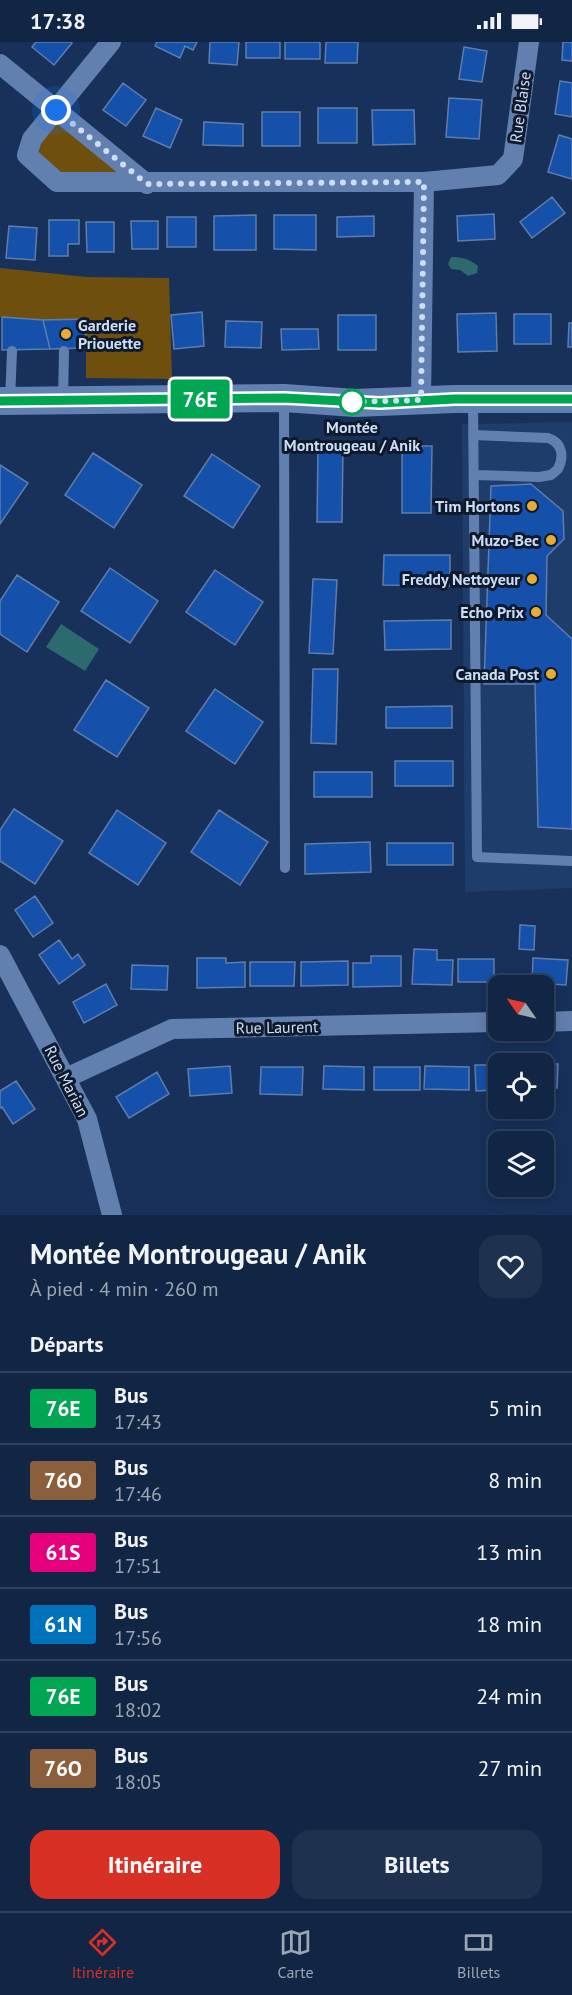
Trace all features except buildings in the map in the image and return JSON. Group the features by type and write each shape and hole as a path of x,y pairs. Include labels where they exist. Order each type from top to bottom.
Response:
{"street":[{"name":"Rue Blaise","path":"111,42 32,139 27,155 57,183 424,182 498,175 513,159 529,42"},
{"path":"0,64 147,184"},
{"path":"421,400 424,182"},
{"path":"5,401 284,398 355,403 473,399 572,399"},
{"name":"Rue Marian","path":"0,955 87,1119 112,1215"},
{"path":"554,1022 572,1021"},
{"name":"Rue Laurent","path":"66,1078 172,1029 488,1022"}],"lane":[{"path":"5,401 12,351"},
{"path":"63,400 64,351"},
{"path":"284,398 285,868"},
{"path":"473,399 477,857 572,861"},
{"path":"473,435 548,438 558,444 562,454 558,469 547,476 474,475"}],"shaded area":[{"path":"56,110 147,184 57,182 27,155"},
{"path":"451,257 472,262 478,266 477,273 468,276 460,270 451,269 448,264"},
{"path":"0,268 87,277 169,278 172,379 86,378 86,319 43,320 0,317"},
{"path":"572,422 572,888 465,892 462,424"},
{"path":"61,624 99,649 85,671 46,647"}],"bus line":[{"name":"76E","path":"0,401 284,398 380,403 454,399 572,399"}],"place":[{"name":"Garderie Priouette","path":"66,334"},
{"name":"Montée Montrougeau / Anik","path":"352,402"},
{"name":"Tim Hortons","path":"532,506"},
{"name":"Muzo-Bec","path":"551,540"},
{"name":"Freddy Nettoyeur","path":"532,579"},
{"name":"Echo Prix","path":"536,612"},
{"name":"Canada Post","path":"551,674"}],"route":[{"path":"56,110 147,184 424,182 421,400 380,403 352,402"}]}
